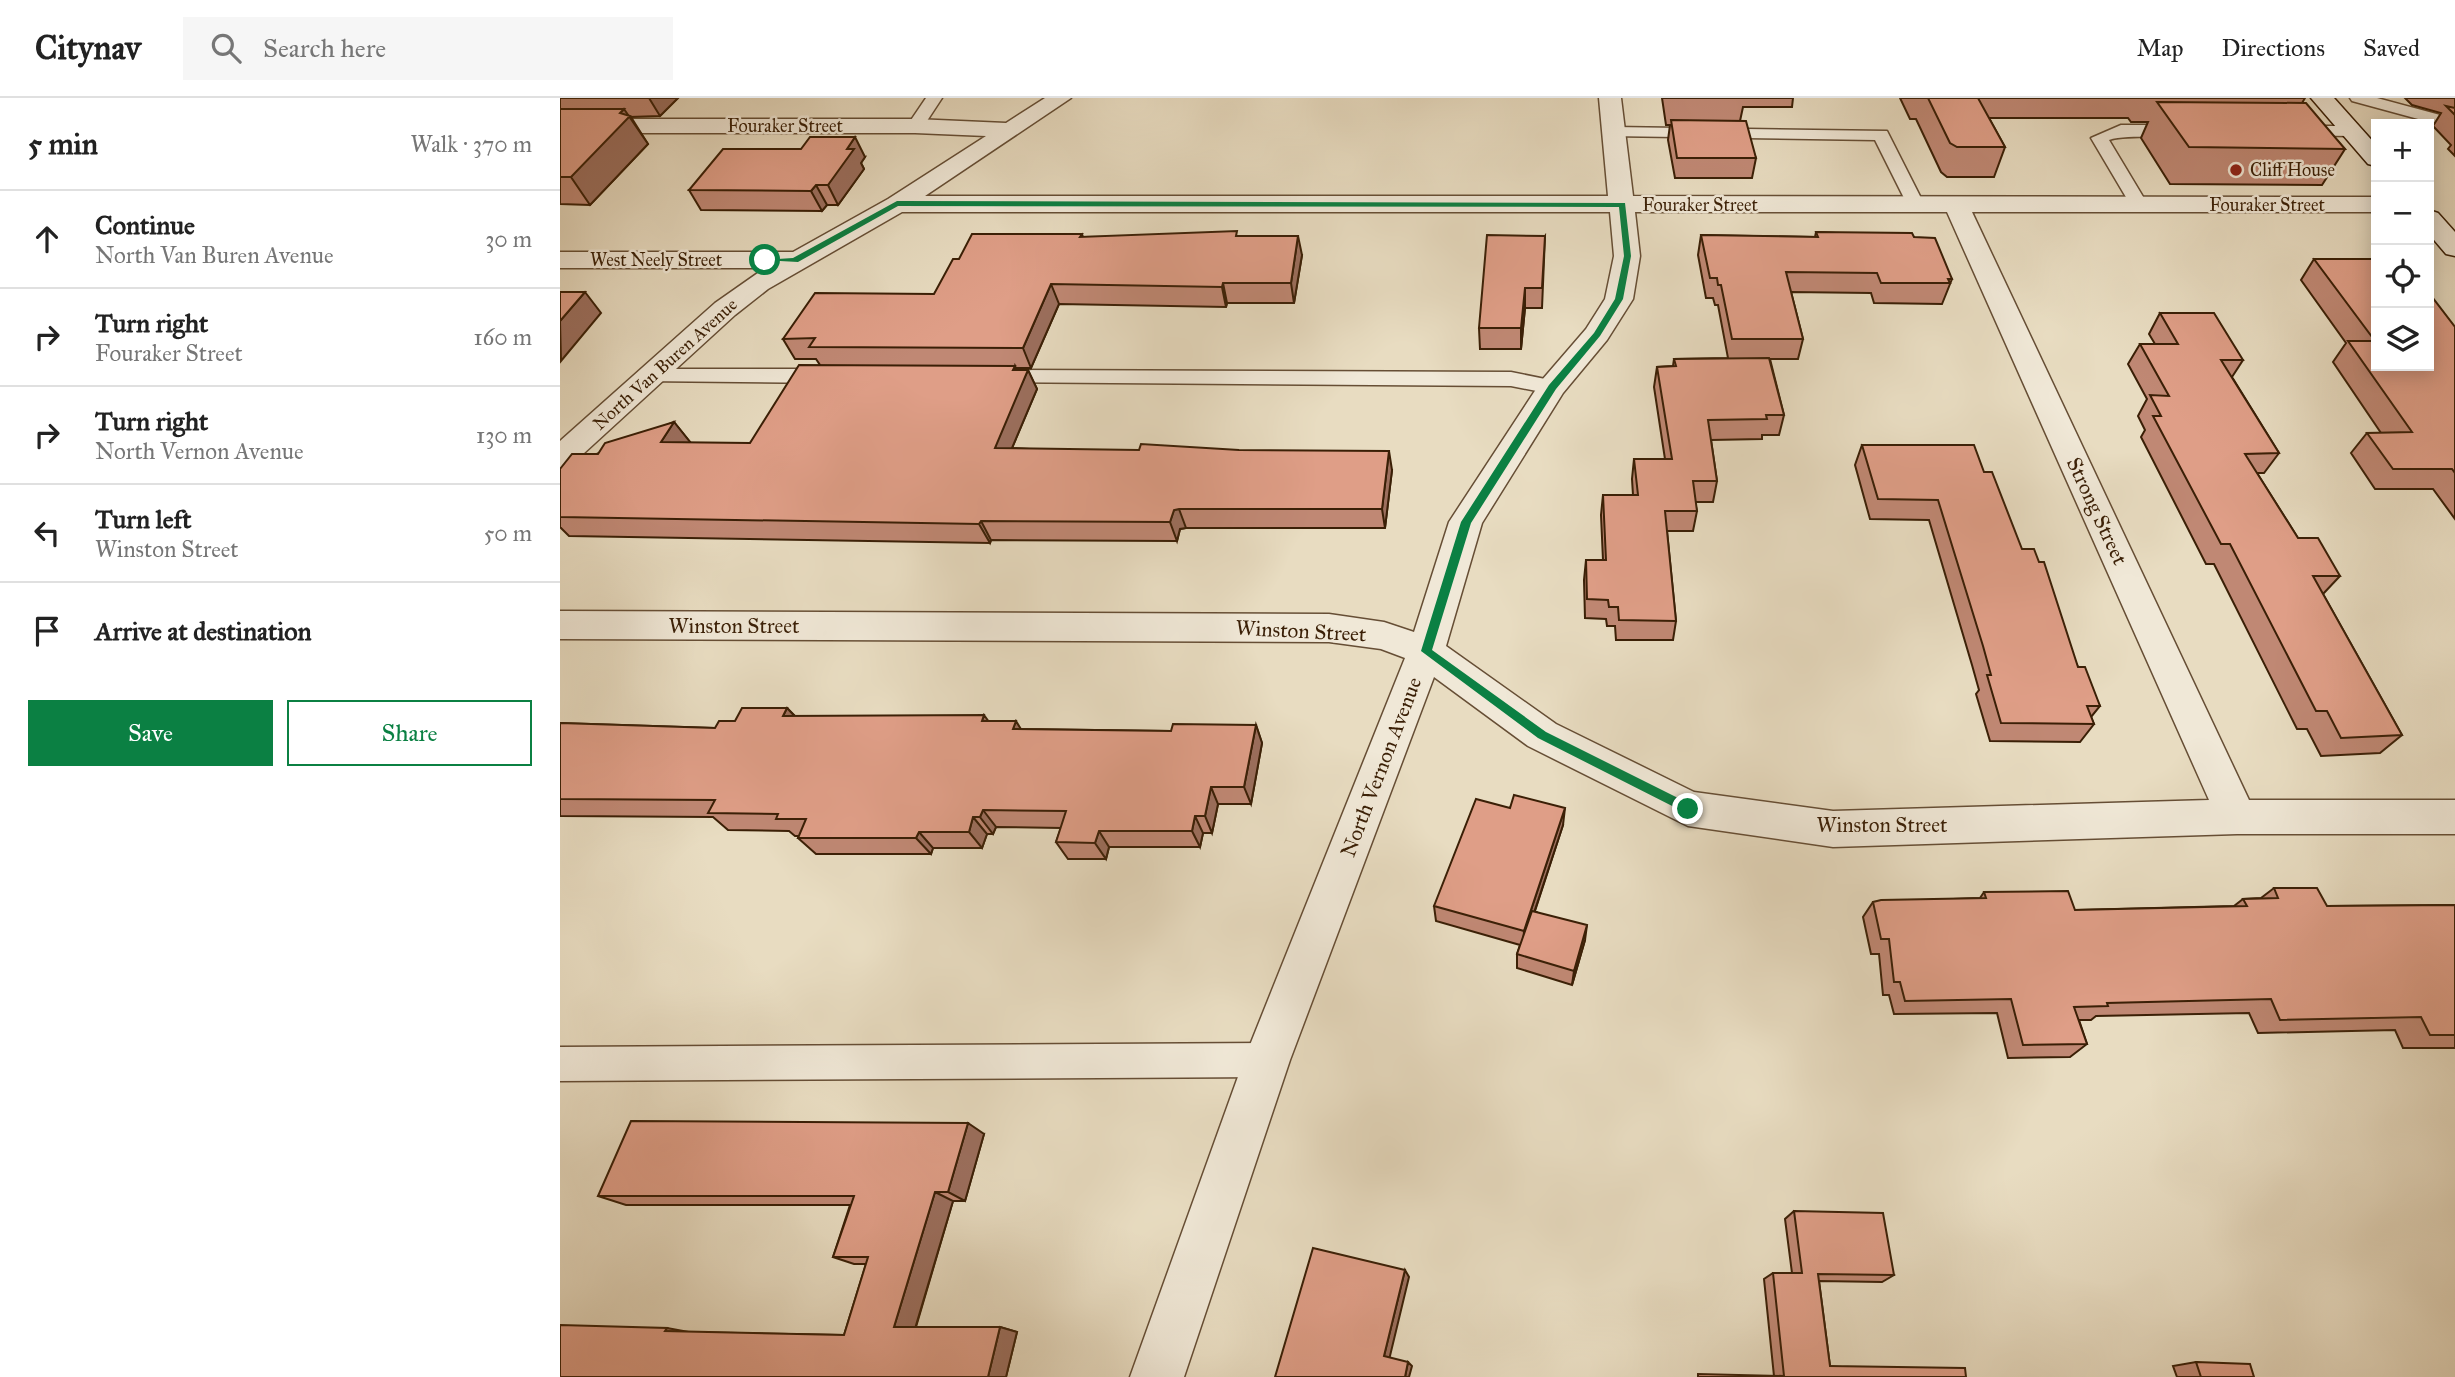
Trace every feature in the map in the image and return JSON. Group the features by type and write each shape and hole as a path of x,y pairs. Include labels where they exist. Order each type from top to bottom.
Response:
{"street":[{"name":"North Van Buren Avenue","path":"560,458 572,436 650,376 725,309 795,260 897,204 1060,98"},
{"path":"2322,98 2371,153"},
{"name":"North Vernon Avenue","path":"1157,1377 1267,1060 1426,651 1466,522 1552,387 1597,334 1619,299 1628,256 1612,115"},
{"name":"Fouraker Street","path":"560,126 915,126 1010,130"},
{"name":"Fouraker Street","path":"897,204 2371,204"},
{"name":"Strong Street","path":"1956,204 2238,817"},
{"path":"2434,224 2455,248"},
{"name":"West Neely Street","path":"560,260 795,260"},
{"name":"Winston Street","path":"560,625 1329,628 1384,636 1426,651 1542,735 1688,809 1833,829 2238,817 2455,817"}],"lane":[{"path":"915,126 934,98"},
{"path":"2358,98 2455,124"},
{"path":"1612,115 1881,135 1916,206"},
{"path":"2139,205 2099,138 2121,130 2200,130"},
{"path":"2267,131 2351,131"},
{"path":"650,376 844,376"},
{"path":"969,377 1511,379 1552,387"},
{"path":"560,1064 1267,1060"}],"building":[{"path":"1928,98 1978,98 2005,147 1957,147 1950,143"},
{"path":"2157,102 2306,103 2345,149 2189,147"},
{"path":"2446,106 2455,108 2455,115"},
{"path":"560,109 624,109 620,113 630,116 571,177 560,177"},
{"path":"1671,120 1746,121 1756,158 1677,158"},
{"path":"810,137 855,137 847,149 854,149 828,185 816,185 811,191 689,190 723,149 801,149"},
{"path":"1237,231 1236,236 1298,236 1291,283 1223,283 1222,287 1051,284 1023,348 809,347 815,338 783,339 815,293 934,294 953,259 959,259 972,234 1082,234 1080,237"},
{"path":"1816,232 1912,233 1914,237 1935,238 1952,279 1948,279 1950,283 1881,283 1877,273 1786,272 1803,339 1732,339 1721,285 1718,285 1717,278 1710,278 1701,235 1818,237"},
{"path":"1487,235 1545,236 1542,288 1525,288 1521,328 1479,328"},
{"path":"2314,259 2371,259 2371,336"},
{"path":"560,292 585,292 560,321"},
{"path":"2434,300 2455,327 2455,473 2452,469 2393,469 2367,433 2412,432 2348,341 2371,341 2371,371 2434,371"},
{"path":"2160,313 2214,313 2243,360 2221,360 2279,453 2245,454 2298,538 2318,538 2340,576 2313,576 2402,735 2341,738 2327,711 2316,711 2230,544 2221,544 2153,416 2161,416 2150,395 2169,396 2140,344 2178,344"},
{"path":"1769,358 1784,415 1766,415 1767,419 1708,420 1717,481 1693,481 1697,511 1665,511 1676,621 1619,620 1618,607 1609,607 1608,600 1587,599 1586,560 1606,560 1603,495 1638,495 1634,459 1672,459 1657,367 1676,366 1674,359"},
{"path":"799,365 1015,366 1013,370 1028,370 995,448 1139,450 1141,444 1239,450 1389,451 1382,509 1179,509 1174,510 1170,522 981,521 979,524 560,517 560,469 572,454 598,454 605,443 674,422 661,442 750,443"},
{"path":"1862,445 1974,445 1984,472 1992,472 2022,549 2034,549 2039,562 2044,562 2078,667 2085,667 2100,706 2087,706 2094,724 2001,723 1987,675 1991,675 1983,646 1938,500 1878,499"},
{"path":"742,708 787,708 783,716 984,715 982,721 1016,721 1013,729 1171,731 1173,724 1256,725 1244,787 1211,787 1205,816 1195,816 1192,831 1099,831 1095,843 1056,842 1066,811 983,810 980,817 973,817 969,832 919,832 916,838 798,838 806,819 776,819 778,814 708,813 715,800 560,799 560,723 715,728 719,721 735,721"},
{"path":"1514,795 1565,808 1524,931 1434,906 1476,799 1510,808"},
{"path":"2274,888 2317,888 2327,906 2455,905 2455,1035 2430,1035 2421,1017 2280,1020 2271,999 2107,1003 2108,1006 2074,1007 2087,1044 2023,1045 2011,999 1905,1001 1900,982 1894,982 1889,939 1881,939 1873,902 1986,898 1984,892 2068,891 2075,910 2247,906 2243,899 2278,898"},
{"path":"1532,911 1587,925 1574,971 1517,954"},
{"path":"631,1121 968,1123 948,1192 935,1192 894,1327 1000,1327 988,1377 560,1377 560,1325 667,1328 665,1331 844,1335 868,1257 833,1257 854,1196 598,1196"},
{"path":"1794,1211 1883,1213 1894,1275 1818,1274 1830,1366 1965,1368 1966,1377 1698,1377 1698,1374 1784,1376 1773,1273 1802,1273"},
{"path":"1313,1248 1405,1270 1384,1356 1408,1362 1405,1377 1275,1377"},
{"path":"2196,1362 2250,1364 2254,1377 2201,1377"}],"place":[{"name":"Cliff House","path":"2236,170"}],"route":[{"path":"765,260 795,260 897,204 1622,205 1628,256 1619,299 1597,334 1552,387 1466,522 1426,651 1542,735 1688,809"}]}
